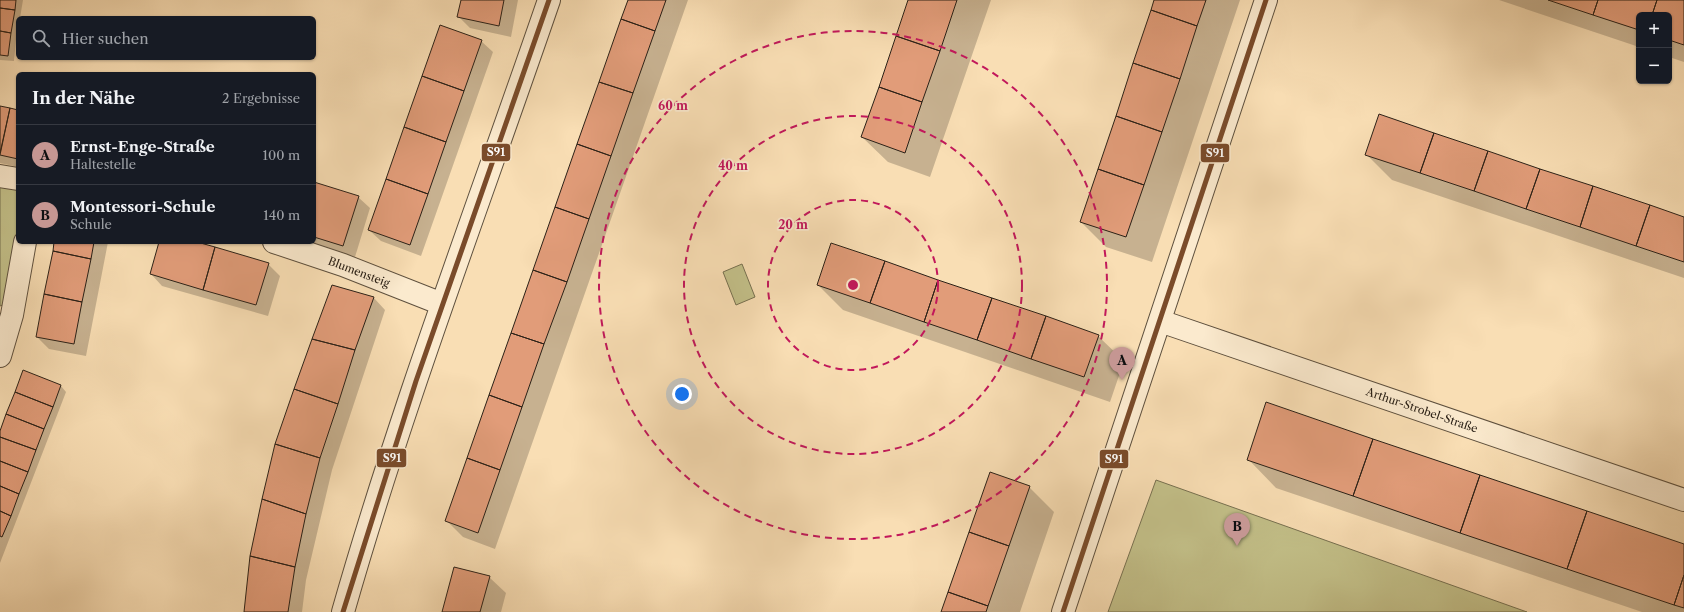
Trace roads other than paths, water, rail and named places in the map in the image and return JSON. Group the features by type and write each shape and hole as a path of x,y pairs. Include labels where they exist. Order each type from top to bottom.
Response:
{"street":[{"path":"343,612 370,518 442,304 549,0"},
{"path":"1063,612 1266,0"},
{"path":"0,176 16,179"},
{"path":"0,356 6,314 24,244"},
{"name":"Blumensteig","path":"280,244 343,265 442,304"},
{"name":"Arthur-Strobel-Straße","path":"1160,321 1684,500"}],"place":[{"name":"Ernst-Enge-Straße","path":"1122,380"},
{"name":"Montessori-Schule","path":"1237,546"}]}
